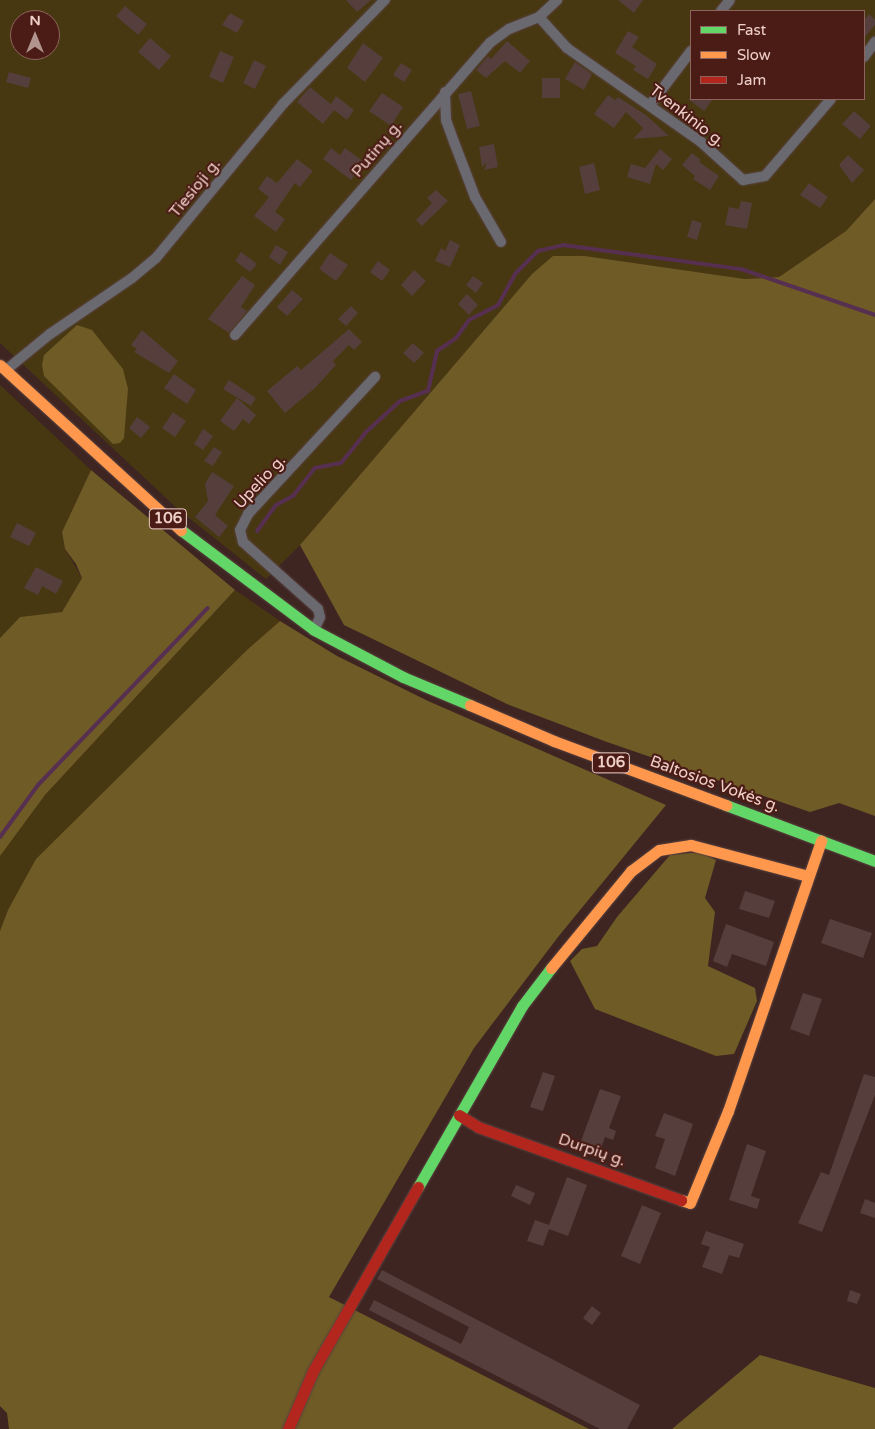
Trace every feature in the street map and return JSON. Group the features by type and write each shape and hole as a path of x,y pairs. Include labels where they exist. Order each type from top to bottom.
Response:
{"street":[{"name":"Tiesioji g.","path":"3,368 156,258 283,104 385,0"},
{"name":"Putinų g.","path":"235,335 299,265 445,92 491,42 509,29 539,17 556,0"},
{"path":"722,10 730,0"},
{"name":"Tvenkinio g.","path":"539,17 567,48 701,142 738,178 751,180 765,176 830,100"},
{"path":"865,56 875,42"},
{"path":"650,106 690,52"},
{"path":"445,92 446,120 454,142 475,197 501,242"},
{"name":"106","path":"3,368 201,548 314,630"},
{"name":"Upelio g.","path":"314,630 320,617 318,609 243,542 240,530 248,514 375,377"},
{"name":"Baltosios Vokės g.","path":"314,630 353,652 459,702 554,742 875,861"},
{"name":"Durpių g.","path":"459,1115 478,1127 690,1203 731,1102 820,840"},
{"path":"288,1429 313,1371 522,1006 545,974 644,859 659,850 692,845 808,876"}],"shaded area":[{"path":"0,0 875,0 875,199 846,231 779,277 745,279 585,256 532,274 300,545 266,579 179,510 0,343"},
{"path":"875,199 875,816 839,803 810,812 607,742 507,704 344,625 300,545 532,274 553,256 585,256 745,279 779,277 846,231"},
{"path":"77,325 92,330 123,369 128,389 124,438 120,443 113,444 44,376 42,365 44,355"},
{"path":"0,385 91,470 62,532 65,549 82,578 62,612 20,617 0,638"},
{"path":"91,470 235,590 45,795 0,856 0,638 20,617 62,612 82,578 76,564 65,549 62,532"},
{"path":"235,590 280,621 248,649 8,910 0,931 0,856 7,842 45,795"},
{"path":"280,621 337,656 428,701 666,805 558,937 474,1048 329,1297 589,1429 9,1429 7,1413 0,1406 0,931 8,910 36,859 248,649"},
{"path":"700,852 716,860 705,898 715,912 708,966 755,988 757,1001 734,1054 716,1056 595,1009 570,961 582,949 597,946 617,917 670,855"},
{"path":"760,1355 875,1388 875,1429 672,1429"}],"building":[{"path":"346,0 371,0 357,12"},
{"path":"618,0 643,0 634,13"},
{"path":"125,6 147,24 138,35 116,16"},
{"path":"230,13 244,21 237,33 222,25"},
{"path":"869,14 875,20 875,25 865,37 865,19"},
{"path":"628,31 639,37 632,47 657,64 648,79 633,70 636,66 615,53"},
{"path":"150,38 171,56 159,70 138,52"},
{"path":"507,41 530,61 520,73 505,61 486,78 476,70 488,56 491,59"},
{"path":"363,43 383,58 365,82 347,68"},
{"path":"220,51 234,57 223,83 209,77"},
{"path":"254,60 266,66 255,89 243,83"},
{"path":"575,62 592,74 584,90 565,79"},
{"path":"401,63 412,70 404,82 393,75"},
{"path":"9,72 31,78 28,88 6,82"},
{"path":"542,78 560,78 560,98 542,98"},
{"path":"310,87 331,104 336,96 354,110 347,120 334,110 323,124 297,102"},
{"path":"471,91 480,126 467,129 458,94"},
{"path":"382,93 403,107 391,126 369,111"},
{"path":"608,95 615,100 618,97 646,115 669,136 633,139 643,128 626,112 614,128 594,114"},
{"path":"688,99 712,100 704,111"},
{"path":"854,111 871,126 860,139 842,124"},
{"path":"494,144 498,167 484,170 487,162 482,167 479,147"},
{"path":"331,148 340,155 345,148 364,162 351,180 323,159"},
{"path":"660,149 672,159 663,170 656,164 650,184 627,177 631,164 645,168"},
{"path":"692,153 701,160 699,162 719,176 710,190 693,179 695,176 682,165"},
{"path":"848,155 864,170 852,183 839,165"},
{"path":"297,159 313,171 300,187 295,183 275,212 285,219 276,232 254,216 269,197 258,189 267,176 277,183"},
{"path":"594,163 600,190 585,194 579,167"},
{"path":"809,183 828,197 820,208 800,195"},
{"path":"436,190 448,201 422,226 416,220 432,203 427,198"},
{"path":"741,201 752,203 747,229 725,225 729,207 739,209"},
{"path":"692,220 702,223 697,240 687,237"},
{"path":"450,240 460,245 450,267 435,261 441,248 445,251"},
{"path":"276,245 288,252 280,265 269,257"},
{"path":"241,252 257,264 250,272 235,261"},
{"path":"330,253 348,265 336,281 319,269"},
{"path":"378,261 390,270 382,281 370,272"},
{"path":"414,270 426,281 412,296 401,285"},
{"path":"242,276 255,285 241,307 247,311 229,333 208,319"},
{"path":"473,276 483,283 476,293 466,285"},
{"path":"292,290 303,299 287,316 277,307"},
{"path":"467,294 478,305 469,315 458,304"},
{"path":"351,306 358,313 346,326 338,319"},
{"path":"349,329 362,342 354,350 349,345 333,361 336,365 315,388 285,413 267,391 297,366 301,370"},
{"path":"142,330 178,361 169,373 134,352 137,349 131,345"},
{"path":"413,343 424,353 414,363 403,353"},
{"path":"174,374 196,390 187,404 164,388"},
{"path":"229,380 256,398 251,406 223,389"},
{"path":"237,398 256,415 249,424 243,419 234,431 220,421"},
{"path":"173,412 186,421 175,437 162,428"},
{"path":"137,417 150,427 141,438 129,428"},
{"path":"203,429 213,436 203,450 194,444"},
{"path":"214,447 222,452 213,466 204,461"},
{"path":"212,472 234,486 215,515 228,526 219,537 195,517 208,501 205,484"},
{"path":"17,523 36,533 29,546 10,537"},
{"path":"36,567 63,581 56,594 42,586 38,595 24,588"},
{"path":"745,891 775,901 769,918 739,909"},
{"path":"830,919 872,933 863,958 821,943"},
{"path":"726,924 774,942 766,966 732,954 727,967 713,961"},
{"path":"803,993 822,999 809,1036 790,1029"},
{"path":"543,1072 555,1076 543,1111 530,1107"},
{"path":"864,1074 875,1077 875,1095 822,1232 798,1223 821,1172 829,1175"},
{"path":"600,1089 621,1096 609,1128 616,1131 613,1140 605,1137 601,1148 581,1141"},
{"path":"664,1113 693,1124 675,1176 655,1168 665,1139 655,1136"},
{"path":"747,1144 766,1151 751,1196 760,1199 757,1209 729,1200"},
{"path":"567,1177 587,1185 568,1236 549,1229 543,1246 527,1241 535,1220 549,1225"},
{"path":"516,1185 535,1193 530,1205 511,1196"},
{"path":"865,1199 875,1203 875,1218 860,1213"},
{"path":"642,1205 661,1213 640,1264 621,1256"},
{"path":"706,1231 744,1244 739,1258 729,1255 722,1274 702,1267 710,1247 701,1244"},
{"path":"382,1270 640,1405 627,1429 600,1429 369,1310 374,1300 461,1344 469,1327 377,1279"},
{"path":"850,1290 861,1294 857,1304 847,1301"},
{"path":"592,1306 601,1313 592,1325 583,1318"}],"waterway":[{"path":"257,531 276,505 293,496 315,468 341,463 365,433 400,401 428,391 437,351 456,338 469,320 498,305 515,274 538,251 563,245 741,269 875,315"},
{"path":"0,837 38,785 208,608"}],"traffic: fast":[{"path":"181,530 314,630 403,677 470,705"},
{"path":"726,805 875,861"},
{"path":"418,1187 522,1006 551,968"}],"traffic: slow":[{"path":"0,365 181,530"},
{"path":"470,705 554,741 726,805"},
{"path":"681,1200 690,1203 728,1111 821,841"},
{"path":"551,968 631,871 659,850 691,845 808,876"}],"traffic: jam":[{"path":"459,1115 478,1127 681,1200"},
{"path":"288,1429 313,1371 418,1187"}]}
